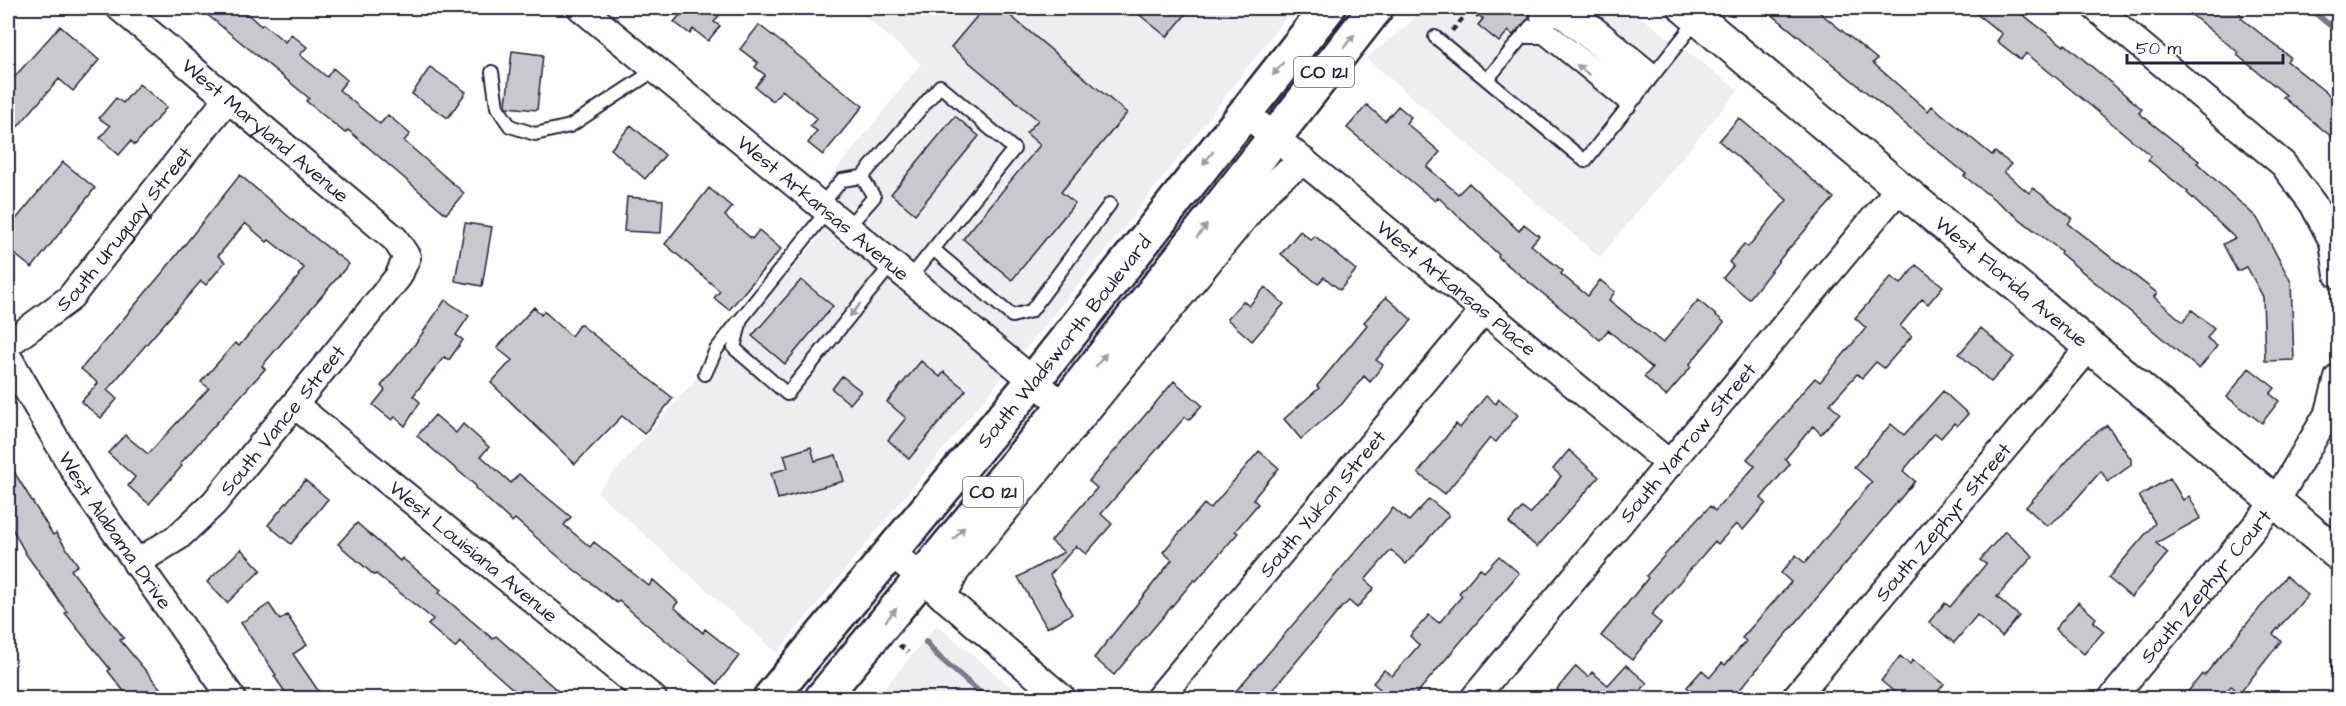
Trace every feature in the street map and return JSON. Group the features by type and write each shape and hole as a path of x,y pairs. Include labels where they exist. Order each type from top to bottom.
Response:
{"main road":[{"name":"South Wadsworth Boulevard","path":"770,699 1034,380 1328,8"},
{"name":"South Wadsworth Boulevard","path":"822,699 932,588 1064,406 1376,8"}],"street":[{"name":"West Maryland Avenue","path":"120,8 395,239 407,256"},
{"name":"West Arkansas Avenue","path":"581,8 1064,406"},
{"path":"2096,8 2283,164 2313,204 2333,242 2338,275"},
{"name":"West Florida Avenue","path":"1697,11 2338,554"},
{"name":"South Uruguay Street","path":"8,344 69,299 228,99"},
{"name":"West Arkansas Place","path":"1244,112 1670,464"},
{"name":"South Wadsworth Boulevard","path":"932,588 956,571 1268,189 1285,174 1305,162"},
{"name":"South Yarrow Street","path":"1474,699 1901,186"},
{"name":"South Vance Street","path":"136,563 178,537 214,503 398,277 407,256"},
{"name":"South Yukon Street","path":"1159,699 1484,310"},
{"name":"South Zephyr Street","path":"1795,699 2090,346"},
{"name":"West Alabama Drive","path":"8,357 85,489 232,699"},
{"name":"South Zephyr Court","path":"2112,699 2276,501 2329,412 2338,378"},
{"name":"West Louisiana Avenue","path":"295,405 653,699"},
{"path":"892,553 1062,699"}],"lane":[{"path":"1578,8 1642,89"},
{"path":"1487,80 1539,15 1565,10 1642,89"},
{"path":"1439,40 1585,160 1642,89 1697,11"},
{"path":"1539,15 1547,27 1642,89"},
{"path":"1522,37 1543,37 1642,89"},
{"path":"492,72 497,107 510,126 535,134 570,126 655,69"},
{"path":"705,374 716,350 824,208 842,180 862,177 940,86 1014,149 933,249 901,272 787,394 734,348 741,319"},
{"path":"847,228 874,197 862,177"},
{"path":"933,249 1012,316 1031,311 1110,204"}],"path":[{"path":"1464,8 1483,19"},
{"path":"1439,40 1469,11"}],"shaded area":[{"path":"855,8 1293,8 1121,232 777,653 597,492 821,236 825,184 921,64"},
{"path":"1424,8 1629,8 1738,90 1600,257 1366,58 1410,23"},
{"path":"937,625 1024,698 876,698"}],"building":[{"path":"199,8 241,8 261,26 263,24 285,42 291,34 307,47 300,55 327,77 333,68 347,80 339,90 380,124 388,115 410,134 404,141 464,193 446,214 348,130 345,133 306,101 309,98"},
{"path":"686,8 725,8 714,22 720,26 708,41 693,29 690,34 674,22"},
{"path":"984,8 1001,8 1127,113 1061,192 1075,203 1012,280 963,239 1040,145 1026,133 1038,120 951,47"},
{"path":"1131,8 1191,8 1167,37"},
{"path":"1469,8 1536,9 1513,35 1508,31 1499,42 1478,25 1483,19"},
{"path":"1764,8 1814,8 1877,59 1873,63 1928,111 1932,106 1992,155 1995,152 2011,164 2004,172 2029,193 2033,188 2072,218 2068,224 2157,293 2154,297 2183,322 2192,310 2214,328 2207,338 2217,346 2199,369 2060,253 2061,251 1964,176 1966,174"},
{"path":"1969,8 2014,8 2064,46 2065,44 2142,109 2139,113 2199,161 2197,163 2257,218 2291,282 2294,360 2265,361 2263,297 2247,267 2237,271 2223,244 2235,238 2188,192 2148,160 2151,156 2026,53 2021,60 1997,41 2002,34"},
{"path":"2183,8 2233,8 2243,16 2241,18 2290,57 2287,61 2338,102 2338,142 2283,97 2286,95 2237,55 2239,53"},
{"path":"759,25 863,106 823,155 808,143 817,131 810,126 817,118 782,90 773,101 755,87 765,75 755,67 758,63 740,49"},
{"path":"60,26 99,60 73,91 59,79 8,138 8,84"},
{"path":"512,51 543,55 537,110 507,107 506,105"},
{"path":"430,67 466,92 448,118 412,94"},
{"path":"139,84 167,107 135,145 131,141 119,155 100,138 110,126 99,118 116,98 123,103"},
{"path":"1367,105 1385,121 1398,106 1411,117 1406,123 1440,152 1427,167 1458,194 1469,183 1519,231 1524,224 1539,236 1531,245 1563,271 1561,274 1588,296 1600,280 1615,292 1609,300 1663,343 1698,300 1724,322 1666,396 1644,377 1652,368 1608,330 1600,340 1498,257 1499,255 1438,197 1435,201 1347,128"},
{"path":"955,116 979,136 915,214 891,194"},
{"path":"1739,118 1834,198 1785,253 1749,299 1723,278 1733,266 1729,262 1744,244 1748,247 1787,200 1719,141"},
{"path":"631,125 665,155 645,179 611,149"},
{"path":"63,162 95,188 32,268 8,249 8,229"},
{"path":"240,175 349,264 262,366 265,369 180,464 182,466 149,504 128,486 135,477 108,453 125,435 148,454 209,388 201,382 235,343 239,346 304,268 245,223 218,256 225,262 206,285 201,281 107,390 117,399 101,418 81,402 98,383 81,369 163,272"},
{"path":"709,188 732,207 725,216 752,239 759,230 781,249 729,310 714,298 720,291 665,244"},
{"path":"627,197 663,200 661,233 624,231"},
{"path":"465,223 492,227 482,286 455,281"},
{"path":"1300,231 1311,240 1315,236 1356,270 1340,290 1324,277 1318,284 1281,254"},
{"path":"1916,265 1943,286 1928,304 1922,299 1900,326 1912,336 1884,368 1876,362 1862,378 1857,374 1830,404 1840,413 1821,434 1813,426 1785,459 1790,464 1761,498 1766,503 1743,530 1736,524 1718,544 1715,541 1651,615 1661,623 1632,660 1601,636 1648,578 1646,576 1681,537 1710,506 1715,511 1755,466 1747,459 1792,407 1790,406 1815,378 1820,382 1866,328 1855,318 1891,277 1901,284"},
{"path":"801,280 833,306 785,364 752,336"},
{"path":"1265,287 1284,304 1252,341 1227,319 1243,301 1249,306"},
{"path":"1386,297 1412,320 1376,360 1383,365 1370,382 1364,376 1342,404 1301,439 1284,419 1319,388 1317,386 1367,325 1364,322"},
{"path":"445,300 469,316 456,335 463,340 449,360 444,357 413,396 420,402 405,426 395,417 392,420 373,405 385,390 381,386 415,344"},
{"path":"534,307 541,315 544,311 571,336 580,324 673,398 644,434 622,416 575,464 491,383 512,360 497,348"},
{"path":"1981,328 2014,357 1991,382 1959,354"},
{"path":"921,361 940,377 944,372 966,390 909,459 888,440 906,418 887,402"},
{"path":"2249,368 2275,388 2270,394 2279,401 2262,423 2227,397"},
{"path":"842,376 861,391 850,404 832,389"},
{"path":"1174,381 1202,405 1189,420 1185,417 1101,514 1112,524 1086,554 1076,546 1050,575 1072,614 1047,628 1018,577 1064,552 1051,541 1097,488 1089,481"},
{"path":"1943,391 1968,414 1957,426 1954,423 1941,438 1935,433 1903,471 1915,481 1732,699 1700,699 1687,687 1702,670 1710,677 1722,663 1725,665 1746,641 1742,638 1791,582 1781,573 1796,555 1805,563 1872,482 1854,467 1891,424 1904,435"},
{"path":"1486,396 1496,404 1499,399 1518,415 1496,442 1490,438 1445,494 1418,473 1456,424 1460,428"},
{"path":"435,415 456,433 463,424 489,447 481,456 511,483 519,474 571,517 564,525 590,547 594,542 649,586 653,580 678,602 674,607 703,633 705,629 739,656 717,684 619,601 617,603 568,565 515,519 512,522 475,488 476,486 417,436"},
{"path":"2107,425 2131,459 2131,465 2108,482 2101,471 2063,514 2047,526 2026,507 2085,441"},
{"path":"811,447 815,461 836,455 844,481 778,499 771,473 788,468 784,455"},
{"path":"1569,450 1599,477 1537,547 1509,523 1522,508 1530,514 1554,486 1561,476 1553,469"},
{"path":"1259,451 1279,468 1253,499 1258,504 1235,531 1238,533 1196,581 1194,580 1114,675 1094,658 1172,560 1163,552 1204,504 1210,509"},
{"path":"8,462 53,535 56,533 78,565 71,570 124,638 120,640 160,688 158,690 164,699 130,699 108,671 110,669 65,613 67,612 26,554 8,521"},
{"path":"2170,478 2183,500 2189,496 2201,518 2156,543 2168,553 2131,597 2108,578 2155,523 2139,496"},
{"path":"305,480 328,499 291,544 268,525"},
{"path":"1429,499 1449,515 1406,564 1391,550 1365,580 1374,588 1357,608 1349,601 1342,607 1265,699 1229,699 1393,508 1409,521"},
{"path":"357,523 400,561 402,558 441,590 439,593 493,639 496,636 567,699 509,699 515,691 460,642 455,648 428,625 433,619 376,574 374,575 338,544"},
{"path":"2005,531 2033,556 1997,597 2019,616 2002,637 1977,615 1954,643 1929,622 1945,603 1950,607 1986,564 1980,560"},
{"path":"241,549 261,570 227,603 207,582"},
{"path":"1499,556 1519,573 1412,699 1372,699 1380,689 1373,683 1384,670 1392,676 1419,645 1410,636 1429,615 1439,623 1462,596 1459,593 1480,568 1484,572"},
{"path":"2286,576 2308,595 2273,634 2281,641 2240,693 2231,686 2220,699 2182,699 2202,674 2204,676"},
{"path":"2078,602 2096,618 2093,622 2104,631 2084,654 2055,629"},
{"path":"269,604 280,620 287,615 307,645 293,654 324,699 290,699 241,623"},
{"path":"1900,656 1910,664 1913,660 1944,684 1932,699 1903,699 1881,681"},
{"path":"1626,665 1647,683 1634,699 1551,699 1576,666 1588,677 1592,672 1608,685"}],"waterway":[{"path":"2309,8 2338,32"},
{"path":"926,642 937,655 986,698"}]}
